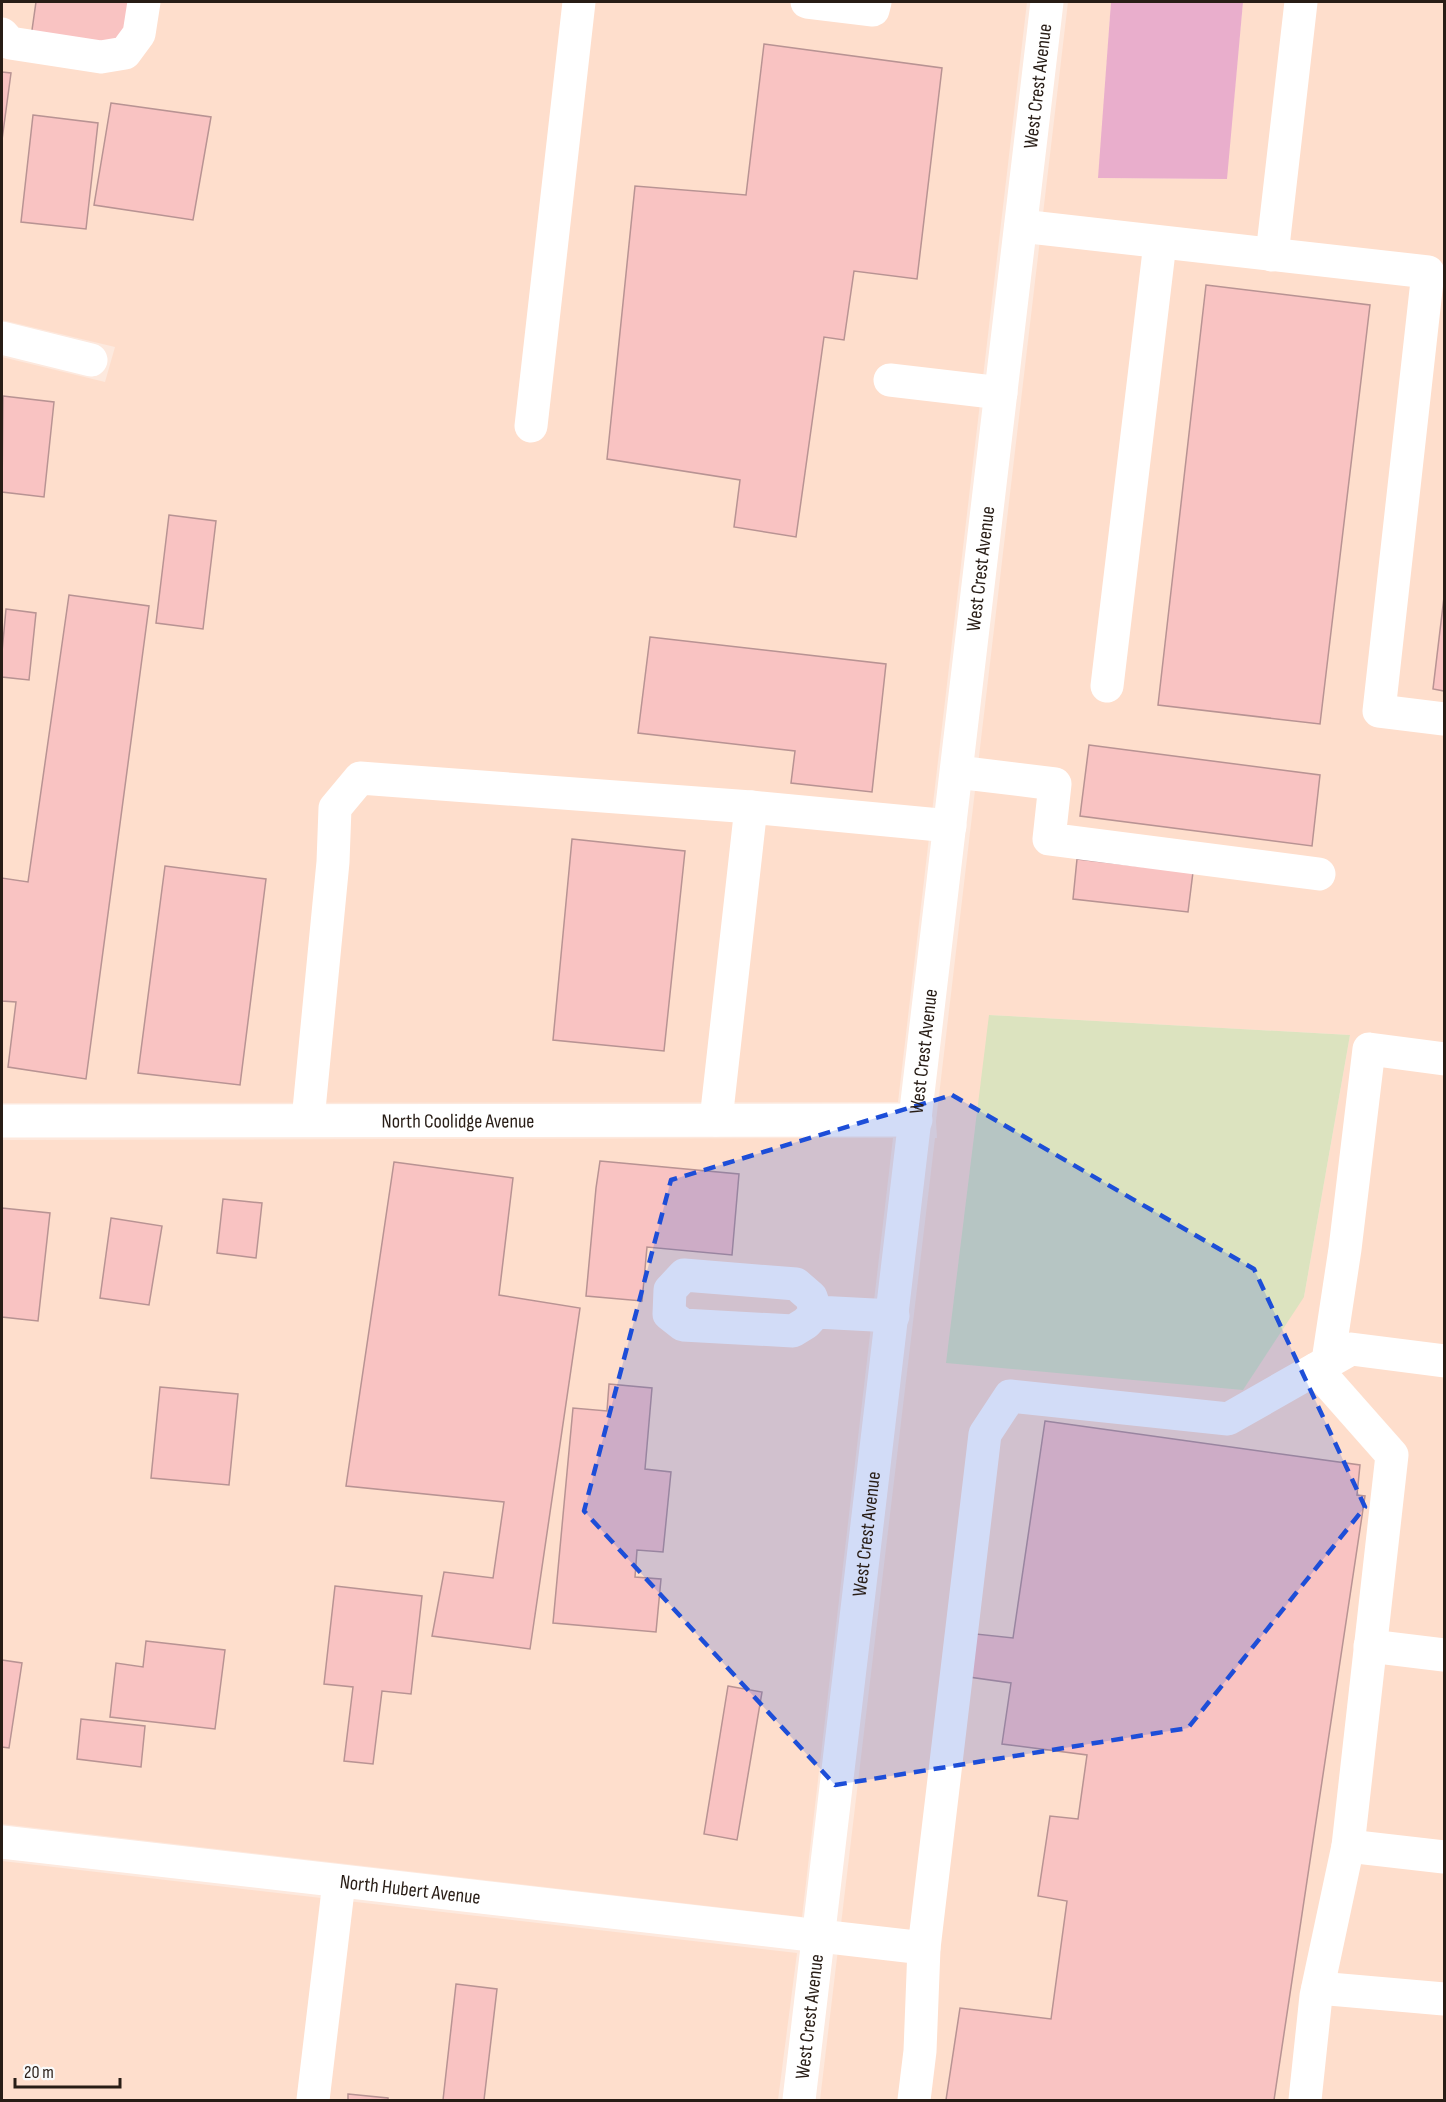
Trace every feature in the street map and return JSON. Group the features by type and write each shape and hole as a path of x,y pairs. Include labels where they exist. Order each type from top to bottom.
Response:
{"street":[{"path":"2,34 10,42 100,57 125,53 139,34 144,2"},
{"path":"531,426 579,2"},
{"path":"807,2 873,10 874,2"},
{"name":"West Crest Avenue","path":"799,2100 1047,2"},
{"path":"1272,255 1301,2"},
{"path":"1021,226 1428,272 1379,711 1444,719"},
{"path":"1107,686 1160,243"},
{"path":"2,338 90,360"},
{"path":"890,380 1001,393"},
{"path":"957,772 1055,784 1049,839 1319,874"},
{"path":"308,1120 333,862 334,808 360,778 751,807 950,826"},
{"path":"716,1120 751,807"},
{"path":"1305,2100 1318,1988 1348,1846 1392,1455 1322,1365 1345,1249 1369,1050 1444,1059"},
{"name":"North Coolidge Avenue","path":"2,1120 916,1120"},
{"path":"816,1312 893,1316"},
{"path":"914,2100 920,2051 924,1948 985,1434 1010,1396 1228,1419 1351,1349 1444,1361"},
{"path":"1370,1646 1444,1655"},
{"name":"North Hubert Avenue","path":"2,1842 924,1948"},
{"path":"1348,1846 1444,1857"},
{"path":"313,2100 339,1882"},
{"path":"1318,1988 1444,1999"}],"highlighted area":[{"path":"952,1095 1254,1269 1365,1507 1188,1728 835,1785 584,1511 671,1180"}],"shaded area":[{"path":"2,2 1027,2 898,1102 2,1103 2,357 105,382 115,347 2,320"},
{"path":"1068,2 1111,2 1099,178 1226,179 1243,2 1444,2 1444,2100 820,2100 935,1138 937,1138 936,1121","holes":["989,1015 1350,1035 1304,1297"]},
{"path":"1111,2 1243,2 1227,179 1098,178"},
{"path":"893,1138 802,1917 2,1824 2,1140"},
{"path":"2,1861 797,1953 778,2100 2,2100"}],"green space":[{"path":"989,1015 1350,1035 1304,1297 1243,1390 946,1363"}],"building":[{"path":"36,2 130,2 124,50 31,37"},
{"path":"764,44 942,68 917,279 854,271 844,340 824,337 796,537 734,527 740,480 607,459 635,186 746,195"},
{"path":"2,72 11,73 2,140"},
{"path":"111,103 211,117 193,220 94,205"},
{"path":"33,115 98,123 86,229 21,222"},
{"path":"1206,285 1370,305 1320,724 1158,705"},
{"path":"3,396 54,402 44,497 2,492"},
{"path":"169,515 216,521 203,629 156,623"},
{"path":"69,595 149,606 86,1079 8,1067 16,1002 2,1001 2,878 28,882"},
{"path":"1444,597 1444,691 1433,689"},
{"path":"6,609 36,613 29,680 2,677"},
{"path":"650,637 886,664 872,792 791,783 795,751 638,733"},
{"path":"1089,745 1320,775 1312,846 1080,816"},
{"path":"572,839 685,851 664,1051 553,1040"},
{"path":"1077,859 1193,872 1188,912 1073,899"},
{"path":"165,866 266,879 240,1085 138,1073"},
{"path":"600,1161 739,1174 732,1255 647,1247 642,1301 586,1296"},
{"path":"394,1162 513,1178 499,1295 580,1308 530,1649 432,1636 444,1572 493,1578 504,1502 346,1486"},
{"path":"223,1199 262,1203 256,1258 217,1253"},
{"path":"2,1208 50,1213 38,1321 2,1317"},
{"path":"111,1218 162,1226 149,1305 100,1298"},
{"path":"609,1384 652,1388 645,1469 671,1472 663,1552 637,1550 635,1577 661,1579 656,1632 553,1623 573,1408 607,1411"},
{"path":"160,1387 238,1394 229,1485 151,1478"},
{"path":"1045,1421 1360,1465 1357,1495 1365,1496 1274,2100 946,2100 960,2008 1051,2019 1067,1901 1038,1896 1050,1816 1078,1819 1087,1755 1002,1744 1011,1683 969,1677 976,1634 1013,1638"},
{"path":"335,1586 422,1596 411,1694 382,1691 373,1764 344,1761 353,1687 324,1684"},
{"path":"146,1641 225,1650 215,1729 110,1717 116,1663 143,1667"},
{"path":"2,1660 22,1663 9,1748 2,1747"},
{"path":"728,1686 762,1692 737,1840 704,1834"},
{"path":"81,1719 145,1726 141,1767 77,1759"},
{"path":"456,1984 497,1989 484,2100 443,2100"},
{"path":"348,2094 388,2098 388,2100 348,2100"}]}
